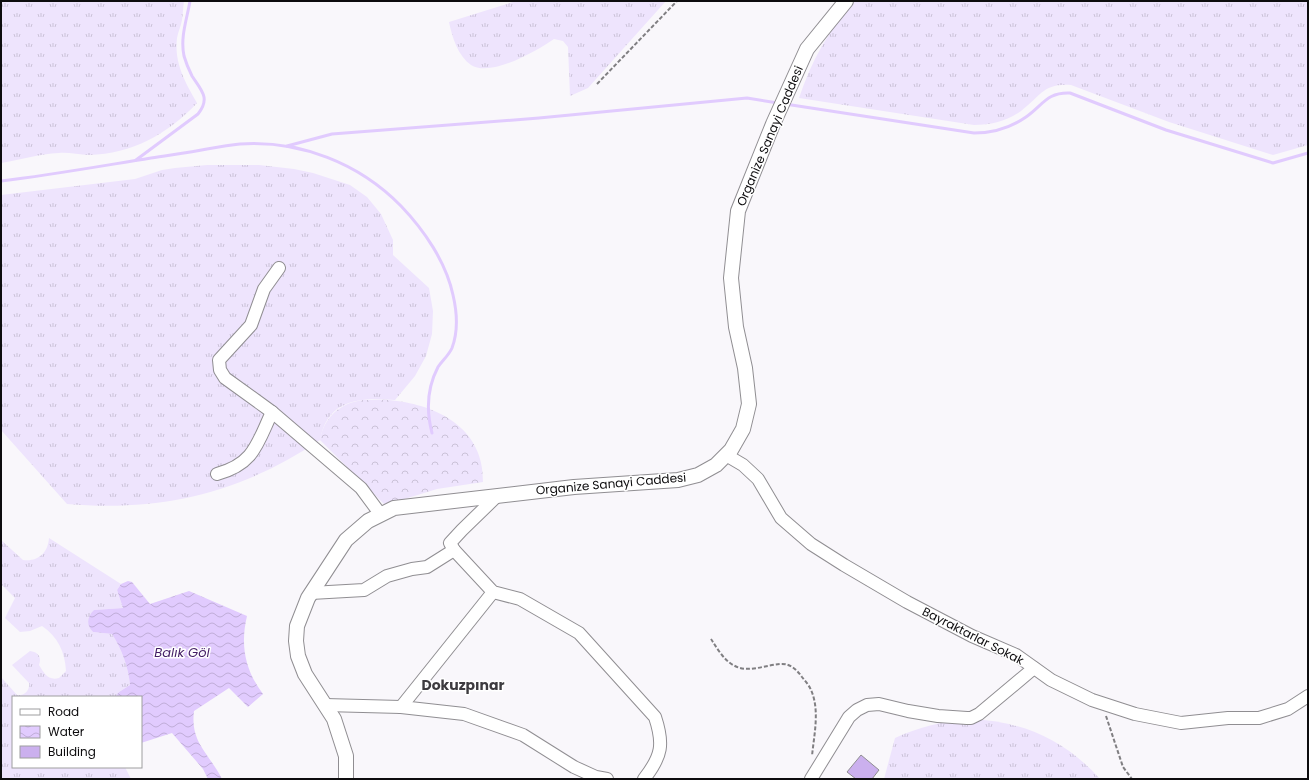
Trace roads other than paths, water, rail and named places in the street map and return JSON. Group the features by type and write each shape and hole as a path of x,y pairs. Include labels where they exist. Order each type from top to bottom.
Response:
{"street":[{"name":"Organize Sanayi Caddesi","path":"346,779 346,756 334,719 305,674 298,656 296,641 297,626 311,593 346,540 368,521 394,508 574,487 678,480 698,475 716,465 731,450 743,428 749,404 745,368 736,327 731,278 738,211 773,124 807,49 846,1"},
{"path":"279,268 264,289 251,325 220,360 220,370 225,378 272,412 361,488 381,515"},
{"path":"217,474 230,470 243,463 252,452 272,412"},
{"name":"Bayraktarlar Sokak","path":"726,455 743,466 758,480 781,518 811,544 907,602 972,636 1016,655 1051,680 1092,700 1135,714 1181,723 1228,718 1259,718 1288,709 1308,696"},
{"path":"497,496 462,530 450,544 493,592 520,599 579,633 654,718 660,733 660,750 654,766 644,779"},
{"path":"311,593 364,590 387,576 412,568 427,567 454,550"},
{"path":"401,707 493,592"},
{"path":"811,779 849,717 857,710 867,705 879,704 938,716 971,718 978,714 1034,668"},
{"path":"325,705 401,707 464,714 523,735 588,776 607,779"}],"water":[{"name":"Balık Göl","path":"128,581 132,582 150,604 189,591 247,616 244,637 246,657 252,676 263,694 248,707 229,688 194,711 195,731 198,740 222,779 208,779 203,769 172,733 142,743 142,696 116,696 119,692 130,685 124,658 112,634 93,632 89,627 88,621 94,610 123,608 117,590 121,584"}],"waterway":[{"path":"136,160 198,114 204,103 203,94 192,76 184,56 183,49 184,28 190,1"},
{"path":"785,104 981,133 995,131 1014,124 1026,117 1050,97 1062,93 1070,93 1166,130 1273,163 1308,153"},
{"path":"287,146 332,134 539,118 747,98 778,103"},
{"path":"1,181 240,144 285,146 327,157 347,166 367,178 384,191 410,215 433,247 440,259 450,283 455,308 455,335 451,351 438,367 434,375 430,391 428,408 432,433"}],"district":[{"name":"Dokuzpınar","path":"463,685"}]}
